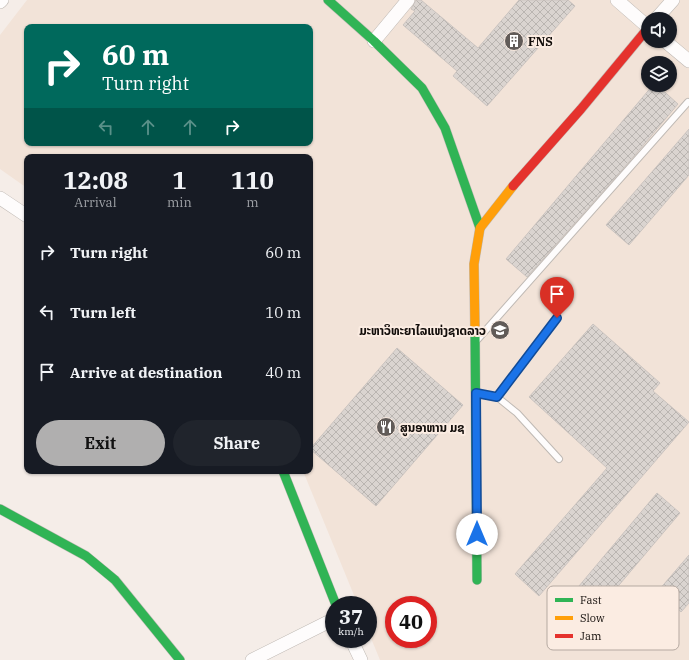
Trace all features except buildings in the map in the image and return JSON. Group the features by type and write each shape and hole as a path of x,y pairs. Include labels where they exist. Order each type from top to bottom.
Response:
{"street":[{"path":"328,0 374,41 422,88 444,128 480,228"},
{"path":"374,41 408,0"},
{"path":"617,0 641,21"},
{"path":"662,12 673,0"},
{"path":"477,580 474,264 480,228 506,194 581,109 641,36"},
{"path":"673,48 689,61"},
{"path":"0,198 24,214"},
{"path":"284,474 332,596"},
{"path":"0,509 86,556 116,580 175,659"},
{"path":"252,660 325,624"},
{"path":"355,648 361,660"}],"lane":[{"path":"475,343 688,102"},
{"path":"497,397 557,318"},
{"path":"476,393 497,397 517,413 559,459"}],"shaded area":[{"name":"ມະຫາວິທະຍາໄລແຫ່ງຊາດລາວ","path":"27,0 689,0 689,660 380,660 375,648 377,648 377,596 354,596 304,474 313,474 313,154 24,154 24,186 0,169 0,35"}],"traffic: fast":[{"path":"328,0 374,41 422,88 445,128 480,228"},
{"path":"475,332 477,580"},
{"path":"284,474 332,596"},
{"path":"0,509 86,556 115,580 180,660"}],"traffic: slow":[{"path":"475,332 474,264 480,228 513,186"}],"traffic: jam":[{"path":"513,186 581,109 641,36"}],"place":[{"name":"FNS","path":"514,41"},
{"name":"ມະຫາວິທະຍາໄລແຫ່ງຊາດລາວ","path":"500,330"},
{"name":"ສູນອາຫານ ມຊ","path":"386,427"}],"route":[{"path":"477,534 476,393 497,397 557,318"}]}
